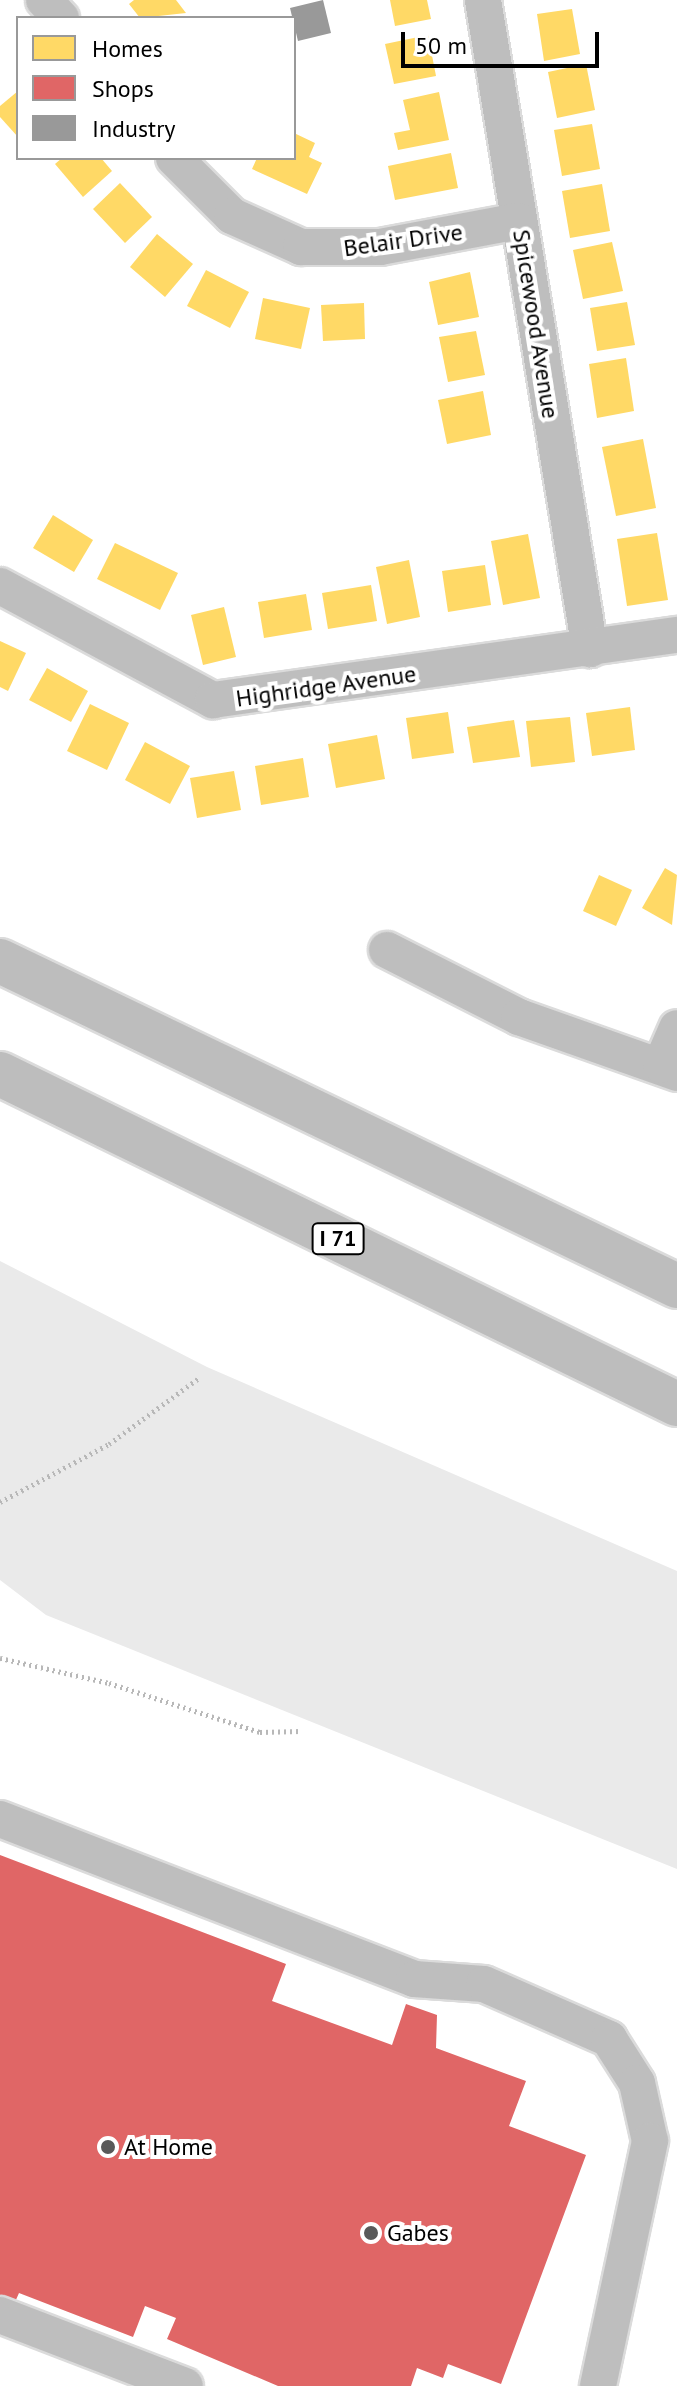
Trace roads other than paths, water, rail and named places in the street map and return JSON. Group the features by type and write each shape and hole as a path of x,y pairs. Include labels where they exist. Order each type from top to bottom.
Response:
{"highway":[{"path":"0,961 677,1286"},
{"name":"I 71","path":"0,1074 677,1404"}],"street":[{"path":"44,0 59,16"},
{"name":"Spicewood Avenue","path":"483,0 590,649"},
{"name":"Belair Drive","path":"176,160 232,216 301,247 380,247 519,221"},
{"name":"Highridge Avenue","path":"0,586 213,700 677,635"},
{"path":"387,950 519,1017 669,1069 677,1028"},
{"path":"0,1819 414,1979 484,1984 609,2039 637,2083 650,2141 598,2386"},
{"path":"0,2315 185,2386"}],"place":[{"name":"At Home","path":"108,2147"},
{"name":"Gabes","path":"371,2233"}]}
